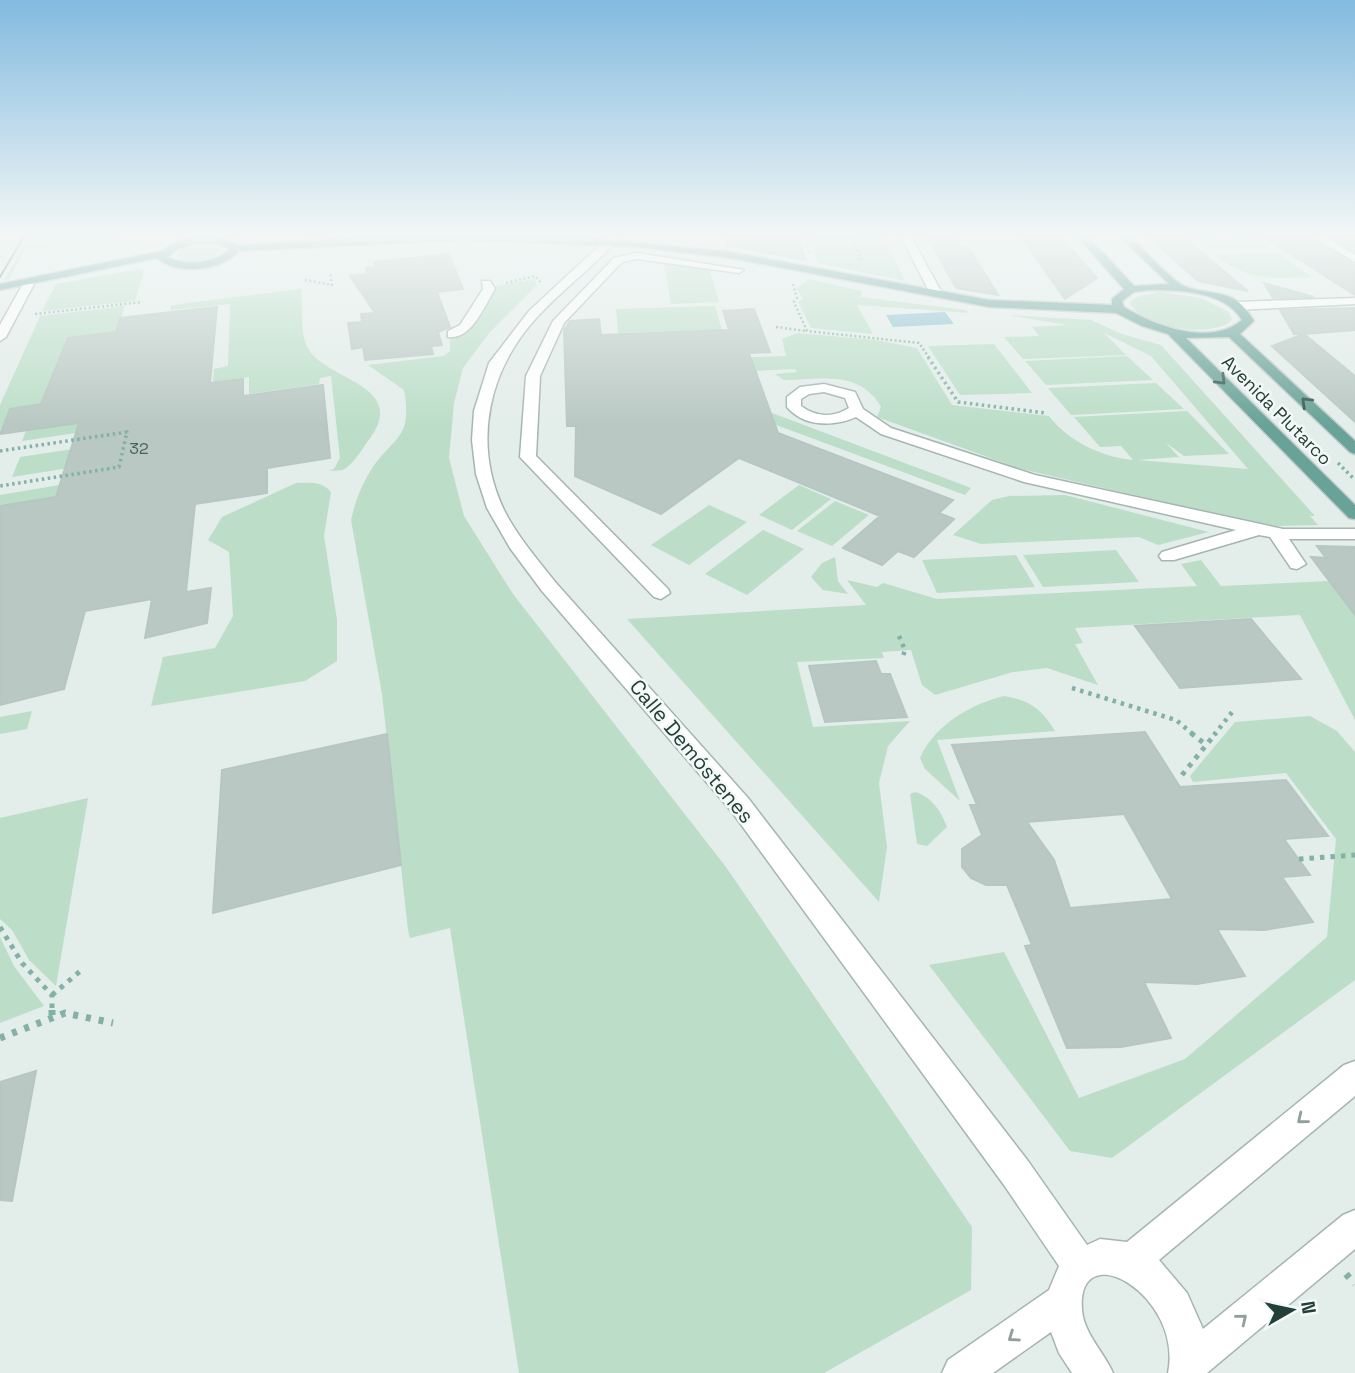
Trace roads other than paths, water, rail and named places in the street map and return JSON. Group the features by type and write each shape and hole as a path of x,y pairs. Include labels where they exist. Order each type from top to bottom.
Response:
{"main road":[{"path":"952,297 1023,307 1119,309 1149,326 1173,332 1209,335 1232,333 1243,328 1248,321 1245,314 1236,306 1216,297"},
{"path":"1118,297 1116,301 1119,309"},
{"name":"Avenida Plutarco","path":"1173,332 1355,514"},
{"name":"Avenida Plutarco","path":"1232,333 1355,449"}],"street":[{"path":"0,337 21,297"},
{"path":"452,334 464,328 484,297"},
{"name":"Calle Demóstenes","path":"551,297 533,314 496,363 481,411 480,440 484,474 495,508 519,548 549,587 740,805 1007,1162 1079,1264"},
{"path":"582,297 559,321 533,376 528,457 661,593"},
{"path":"1236,306 1355,301"},
{"path":"856,410 886,431 1030,479 1272,532 1355,534"},
{"path":"1168,556 1272,532"},
{"path":"1272,532 1297,564"},
{"path":"1131,1262 1165,1230 1355,1076"},
{"path":"1188,1368 1355,1227"},
{"path":"1094,1373 1074,1345 1067,1326 1065,1300 1068,1283 1079,1264 1093,1256 1112,1256 1131,1262 1163,1286 1184,1323 1188,1368"},
{"path":"961,1373 1065,1300"}],"water":[{"path":"945,312 954,324 893,327 886,315"}]}
